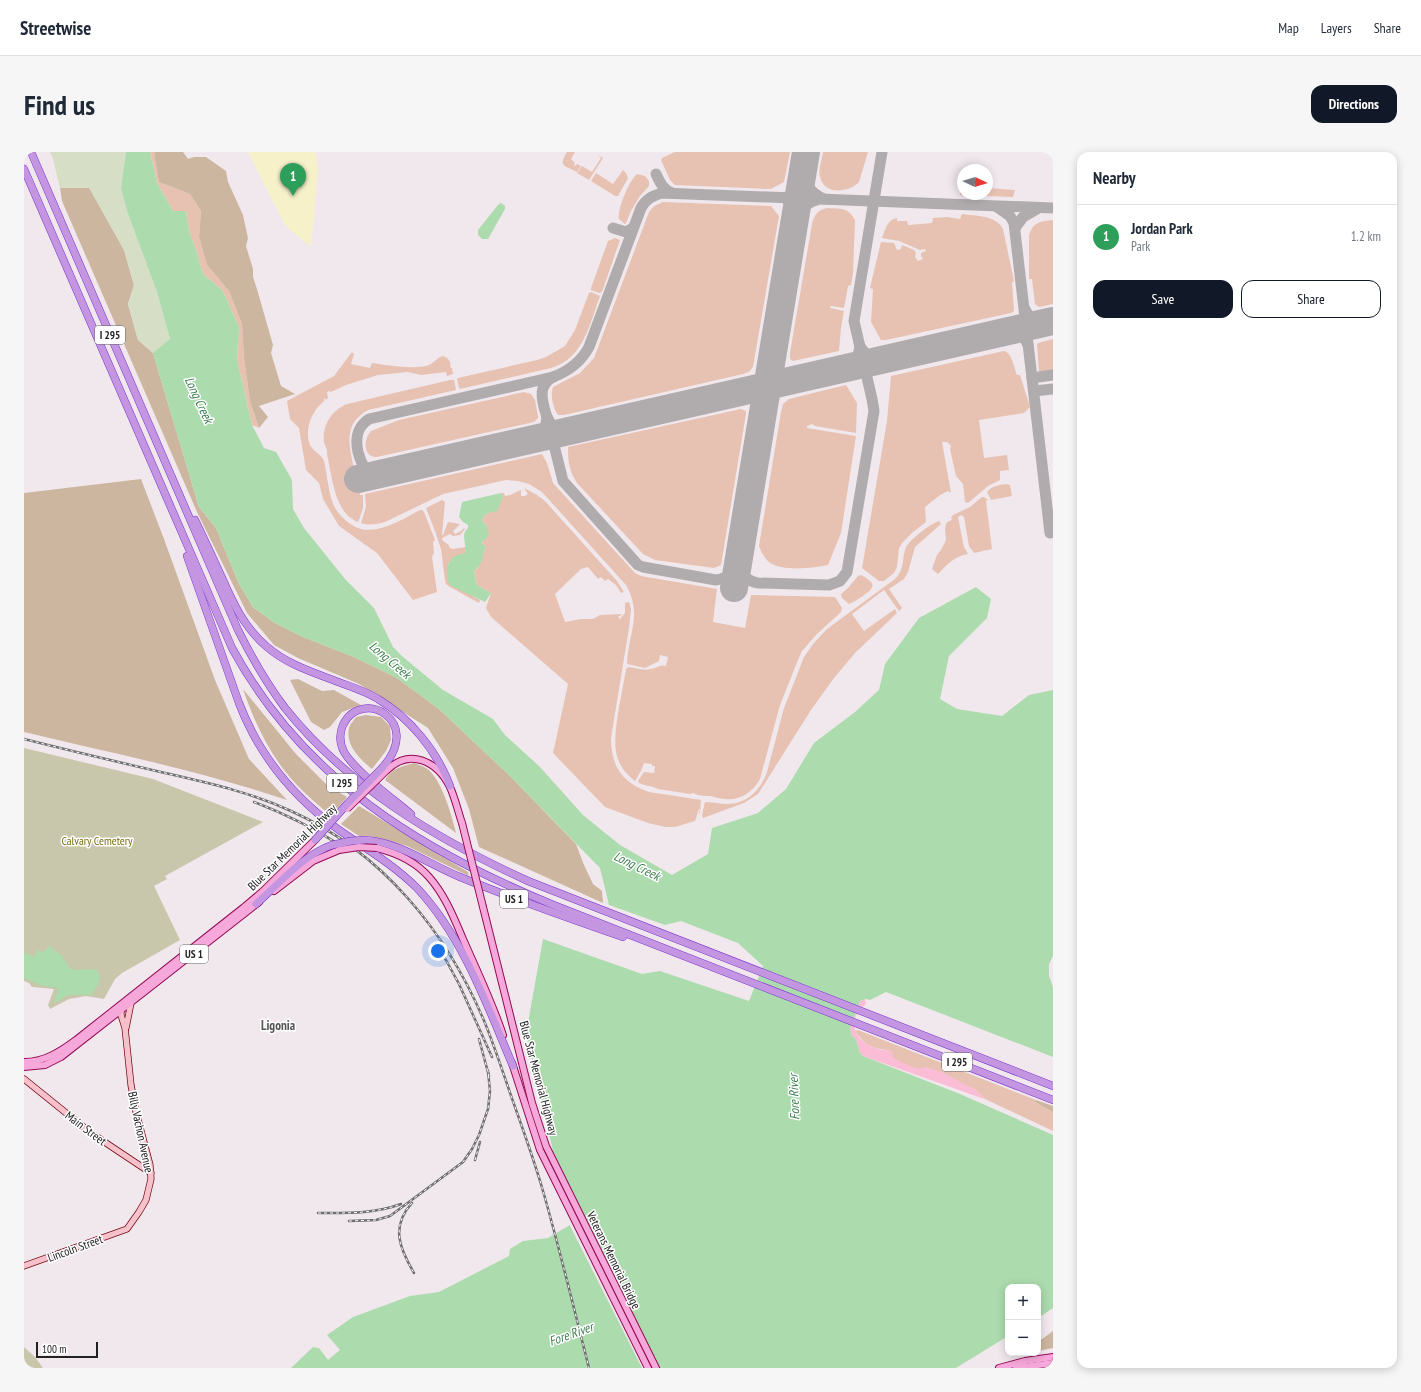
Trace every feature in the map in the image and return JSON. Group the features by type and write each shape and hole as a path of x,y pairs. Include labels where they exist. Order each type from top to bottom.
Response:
{"highway":[{"name":"I 295","path":"31,152 238,630 260,670 280,701 310,736 348,773 384,800 434,833 487,862 528,881 1053,1086"},
{"name":"I 295","path":"24,169 219,620 240,662 256,689 274,713 304,748 325,769 360,798 409,832 448,856 528,895 1053,1100"},
{"path":"24,174 45,217"},
{"path":"155,472 239,703 247,723 260,747 283,778 311,808 337,829 401,874 434,908 453,937 477,984 513,1066"},
{"path":"178,491 185,500 193,516 236,609 256,637 273,652 289,662 369,694 392,709 409,724 428,747 445,774 450,786"},
{"name":"US 1","path":"315,840 348,803 385,768 396,746 397,734 394,723 386,714 368,709 356,712 347,720 342,731 341,744 345,752 361,771 434,833"},
{"name":"US 1","path":"256,904 308,858 320,850 351,840 364,840 392,845 458,877 531,905 637,942 667,949"}],"main road":[{"name":"Blue Star Memorial Highway","path":"385,768 395,763 413,758 421,760 434,766 450,786 462,823 537,1120 550,1163"},
{"name":"Blue Star Memorial Highway","path":"24,1067 45,1065 57,1060 262,892 315,840"},
{"name":"Blue Star Memorial Highway","path":"24,1062 42,1060 54,1055 121,1008 131,1003 313,861 339,850 359,847 376,848 395,853 414,864 425,873 437,887 483,983 500,1027 535,1137 550,1163"},
{"name":"Billy Vachon Avenue","path":"126,1028 131,1003"},
{"name":"Billy Vachon Avenue","path":"121,1008 126,1028 131,1085 136,1112 149,1157 151,1173 150,1185 146,1200 127,1229"},
{"name":"Main Street","path":"24,1079 91,1133 151,1173"},
{"name":"Veterans Memorial Bridge","path":"550,1163 648,1368"},
{"name":"Veterans Memorial Bridge","path":"550,1163 656,1368"},
{"name":"Lincoln Street","path":"24,1266 127,1229"},
{"path":"999,1368 1025,1360 1053,1357"},
{"path":"1016,1368 1053,1363"}],"shaded area":[{"path":"50,152 126,152 121,188 127,211 157,292 170,339 303,637 275,623 253,607 239,584 216,528 199,507 153,353 138,340 128,304 134,285 124,250 89,188 60,188"},
{"path":"150,152 155,152 159,182 190,194 201,211 199,237 207,265 229,291 242,324 244,358 250,401 259,428 252,425 237,360 239,327 223,291 203,274 189,231 186,211 173,211 157,183"},
{"path":"155,152 183,152 188,159 194,157 206,157 226,171 228,182 243,215 248,238 246,246 253,269 253,277 273,345 271,353 281,386 295,394 259,406 268,417 259,428 250,401 244,358 242,324 229,291 207,265 199,237 201,211 190,194 159,182"},
{"path":"248,152 316,152 318,171 311,247 288,228 283,221"},
{"path":"567,152 575,152 571,159 575,163 575,166 577,164 581,166 577,172 566,167 563,163"},
{"path":"675,152 790,152 784,182 771,189 675,185 670,180 661,160 662,158"},
{"path":"823,152 868,152 859,182 855,186 843,190 826,187 822,183 820,177"},
{"path":"598,155 603,158 589,180 577,173 582,166 592,172 601,158"},
{"path":"623,170 628,178 618,196 615,196 591,181 596,173 613,184"},
{"path":"637,174 645,176 649,181 649,186 640,196 625,224 619,219 620,209 627,189"},
{"path":"89,187 124,250 134,285 128,304 138,340 153,353 199,507 216,528 239,584 253,607 275,623 303,637 354,657 397,678 439,709 510,776 576,844 593,884 602,891 603,903 479,847 469,809 453,768 428,728 359,684 298,658 274,645 247,613 197,512 62,201 60,188"},
{"path":"993,188 1015,190 1013,197 993,196"},
{"path":"663,202 771,206 779,216 753,367 749,372 743,374 564,415 558,415 552,401 553,387 580,373 594,358 649,212 654,206"},
{"path":"827,208 847,211 855,220 853,273 851,285 848,286 844,308 831,306 830,308 844,311 839,351 793,361 790,359 790,353 812,224 817,213"},
{"path":"962,214 991,219 1000,224 1003,229 1014,281 1012,282 1014,311 1011,313 881,340 871,322 873,289 870,288 881,242 894,243 897,250 901,249 902,245 914,250 916,253 915,257 918,261 923,259 921,253 926,251 925,249 920,250 899,241 882,238 887,226 891,221 897,218 897,221 907,221 908,225 932,223 933,218 947,217 960,219"},
{"path":"1053,220 1053,304 1039,307 1035,304 1032,279 1029,279 1029,235 1033,227 1038,223"},
{"path":"615,238 620,240 602,292 599,293 591,290 591,288 608,241"},
{"path":"591,292 600,296 589,329 578,349 571,357 551,368 459,388 458,378 537,360 546,357 565,346 575,330 589,293"},
{"path":"1053,339 1053,371 1039,373 1037,344"},
{"path":"1004,351 1011,357 1017,375 1020,375 1030,407 1024,413 979,420 984,458 1007,455 1009,470 1000,471 1000,480 988,486 968,503 965,502 963,484 956,476 950,449 951,446 947,442 942,442 951,493 948,491 940,495 925,507 926,522 913,532 899,548 897,567 894,573 884,581 879,581 862,568 887,421 891,376"},
{"path":"352,352 354,354 351,364 370,368 372,363 401,367 424,366 431,364 442,356 449,360 450,367 452,368 453,374 447,376 446,372 421,375 408,372 378,375 346,385 331,392 328,391 328,398 326,400 324,398 324,401 312,416 308,430 310,445 324,461 329,491 333,504 343,518 349,523 366,530 376,529 385,527 420,510 424,512 435,540 433,542 434,553 432,557 437,592 413,600 377,553 339,526 323,499 319,483 306,470 299,428 290,419 287,401 334,376"},
{"path":"454,380 456,390 368,410 355,421 349,440 360,495 363,495 363,508 358,522 350,517 344,511 335,493 324,442 326,424 329,419 337,410 347,404"},
{"path":"846,385 857,403 856,433 815,426 812,424 807,426 807,428 856,436 841,533 828,565 789,568 775,565 766,559 759,546 783,404 789,399"},
{"path":"524,392 531,394 535,400 538,418 534,422 377,457 372,456 367,451 366,443 368,434 371,431 399,420"},
{"path":"741,409 746,411 746,414 721,565 714,568 655,560 643,554 577,483 572,474 568,447"},
{"path":"542,454 547,463 553,483 635,573 641,576 717,589 713,622 745,628 751,595 835,597 842,608 841,612 816,635 802,651 780,705 760,779 750,792 735,799 720,799 693,793 690,794 658,789 639,783 638,781 644,772 654,773 655,766 652,766 652,764 644,763 635,781 626,773 618,760 615,737 626,669 628,667 648,670 660,666 666,666 668,657 660,655 659,661 645,668 627,664 634,615 631,596 626,585 542,492 529,484 506,480 443,494 385,522 370,525 361,523 366,507 365,494"},
{"path":"141,479 215,680 249,759 287,800 189,771 24,732 24,493"},
{"path":"1006,484 1010,485 1012,496 991,500 987,492 993,487"},
{"path":"524,488 544,500 617,581 624,592 621,593 616,585 608,579 605,581 601,577 598,579 588,567 581,569 555,594 565,622 581,619 593,619 600,615 623,614 618,617 620,619 625,613 625,603 629,602 631,609 629,628 611,738 613,757 616,765 625,778 632,784 649,792 701,800 700,813 699,814 699,809 695,821 675,827 665,827 648,823 605,807 553,753 568,684 491,617 486,608 491,593 477,585 474,571 478,568 486,547 482,544 487,526 482,521 483,517 503,497 501,493 504,493 505,496 521,490 521,496 525,496 528,494"},
{"path":"982,497 988,500 986,501 992,549 974,553 969,546 964,517 961,515 958,517 964,547 968,554 955,559 938,574 932,569 937,555 946,540 945,528 947,522 952,520 951,518 953,515 970,507"},
{"path":"442,500 445,502 442,535 448,522 460,524 453,531 455,534 464,528 465,529 460,535 453,536 450,534 442,538 443,541 452,549 466,547 465,553 454,557 448,564 474,597 480,600 479,603 446,584 441,549 426,508"},
{"path":"939,521 941,524 915,547 908,572 904,579 889,589 902,608 899,611 884,590 852,614 864,631 895,609 897,613 855,653 834,678 811,710 758,794 744,803 703,818 702,815 705,802 724,804 741,802 752,795 761,785 767,772 784,708 804,657 813,644 827,629 898,576 907,546 919,533"},
{"path":"861,575 872,583 872,588 863,596 849,604 842,598 841,594 858,576"},
{"path":"298,679 322,691 334,690 361,705 342,712 330,727 324,730 311,722 290,680"},
{"path":"243,689 296,754 328,786 347,797 331,816 301,789 279,764 259,728"},
{"path":"366,715 381,717 390,726 391,740 386,751 372,769 354,751 348,734 351,724 356,717"},
{"path":"414,763 426,768 441,788 452,817 456,833 385,780 390,773 401,767"},
{"path":"359,806 468,872 469,876 407,846 370,836 359,836 341,824"},
{"path":"858,1030 1036,1100 1035,1102 1053,1112 1053,1131 987,1100 974,1089 931,1069 918,1069 905,1065 892,1058 892,1053 888,1050 865,1043 855,1031"},
{"path":"1036,1100 1053,1106 1053,1112 1035,1102"},
{"path":"1053,1331 1053,1348 1041,1350 1041,1340"}],"sand":[{"path":"865,999 866,1004 856,1016 854,1022 857,1035 862,1041 876,1048 888,1050 892,1053 893,1058 912,1067 919,1069 925,1067 944,1073 974,1089 987,1100 863,1056 860,1053 856,1039 852,1036 850,1028 860,1001"}],"green space":[{"name":"Calvary Cemetery","path":"24,748 153,779 263,822 165,876 167,879 154,886 180,940 122,973 115,979 104,999 86,996 69,999 50,1009 48,1005 54,989 32,987 29,983 24,981"},
{"path":"24,1347 35,1357 43,1368 24,1368"}],"water":[{"path":"126,152 150,152 157,183 173,211 186,211 189,231 203,274 223,291 239,327 237,360 252,425 264,448 276,452 292,480 293,509 304,528 345,579 374,608 393,647 443,690 493,719 505,735 540,767 583,815 620,845 672,875 708,854 712,828 758,813 786,789 814,743 855,712 879,690 885,664 919,618 976,587 991,599 987,618 949,656 940,699 957,709 1002,716 1029,695 1053,690 1053,956 1049,964 1049,976 1053,987 1053,1057 886,992 870,1000 865,999 860,1001 850,1028 852,1036 856,1039 860,1053 863,1056 960,1094 1053,1135 1053,1308 1041,1316 1041,1284 1005,1284 1005,1338 956,1368 291,1368 313,1347 319,1348 328,1360 340,1350 327,1335 353,1317 410,1296 439,1292 509,1256 510,1249 523,1241 548,1238 570,1225 526,1034 543,939 642,974 660,971 749,1001 763,966 738,943 681,921 665,925 609,905 600,868 510,776 439,709 397,678 354,657 303,637 275,623 253,607 239,584 216,528 199,507 153,353 170,339 157,292 127,211 121,188"},
{"path":"501,203 505,206 505,209 488,239 482,239 478,235 478,230"},
{"path":"501,493 503,497 497,511 488,513 483,517 482,521 487,526 489,536 482,542 482,544 486,547 481,563 474,571 477,585 491,593 485,602 451,586 447,579 447,570 452,558 465,553 464,533 468,528 468,525 459,517 462,502"},
{"path":"49,946 61,955 70,968 75,970 97,970 100,976 98,985 91,995 68,995 55,1003 58,988 43,986 24,978 24,953 34,957 37,950 44,952"}],"pier":[{"path":"556,1160 660,1368 642,1368 566,1218 553,1161"}],"taxiway":[{"path":"740,560 741,569 744,576 753,582 758,583 829,585 840,581 847,572 874,411 854,321 882,152"},
{"path":"804,167 808,186 815,194 824,199"},
{"path":"656,174 664,188 672,193"},
{"path":"784,198 791,196 796,192 801,180"},
{"path":"381,474 371,472 366,469 358,452 357,438 359,429 369,419 553,377 564,372 578,362 589,347 641,208 647,200 655,195 662,193 1053,208"},
{"path":"795,221 803,208 809,203 817,200"},
{"path":"997,207 1010,216 1014,223 1050,533"},
{"path":"1015,228 1023,217 1037,209"},
{"path":"613,228 626,232 633,228"},
{"path":"1025,309 1027,313 1036,320 1052,321"},
{"path":"1006,332 1020,335 1028,345"},
{"path":"845,368 856,359 860,346"},
{"path":"861,348 868,356 881,359"},
{"path":"1032,378 1053,375"},
{"path":"553,377 547,381 542,392 546,414 553,426 561,430 571,430"},
{"path":"1034,391 1053,389"},
{"path":"547,417 563,481 638,565 716,580 731,574 740,560"},
{"path":"535,439 545,429 547,418"}],"runway":[{"path":"734,588 806,152"},
{"path":"358,479 1053,321"}],"railway":[{"path":"24,739 213,784 276,804 324,828 354,849 382,872 408,898 431,927 451,957 469,989 489,1033 540,1180 589,1368"},
{"path":"254,802 299,822 341,846"},
{"path":"441,951 459,984 492,1057"},
{"path":"479,1039 489,1076"},
{"path":"349,1221 376,1220 390,1216 463,1162 479,1135 488,1109 490,1091 488,1071"},
{"path":"475,1160 480,1142"},
{"path":"412,1203 405,1212 399,1229 401,1247 414,1273"},
{"path":"318,1213 350,1213 381,1210 401,1204"}],"place":[{"name":"Jordan Park","path":"293,196"}],"district":[{"name":"Ligonia","path":"278,1025"}],"water label":[{"name":"Long Creek","path":"199,400"},
{"name":"Long Creek","path":"390,660"},
{"name":"Long Creek","path":"637,866"},
{"name":"Fore River","path":"794,1097"},
{"name":"Fore River","path":"571,1334"}]}
